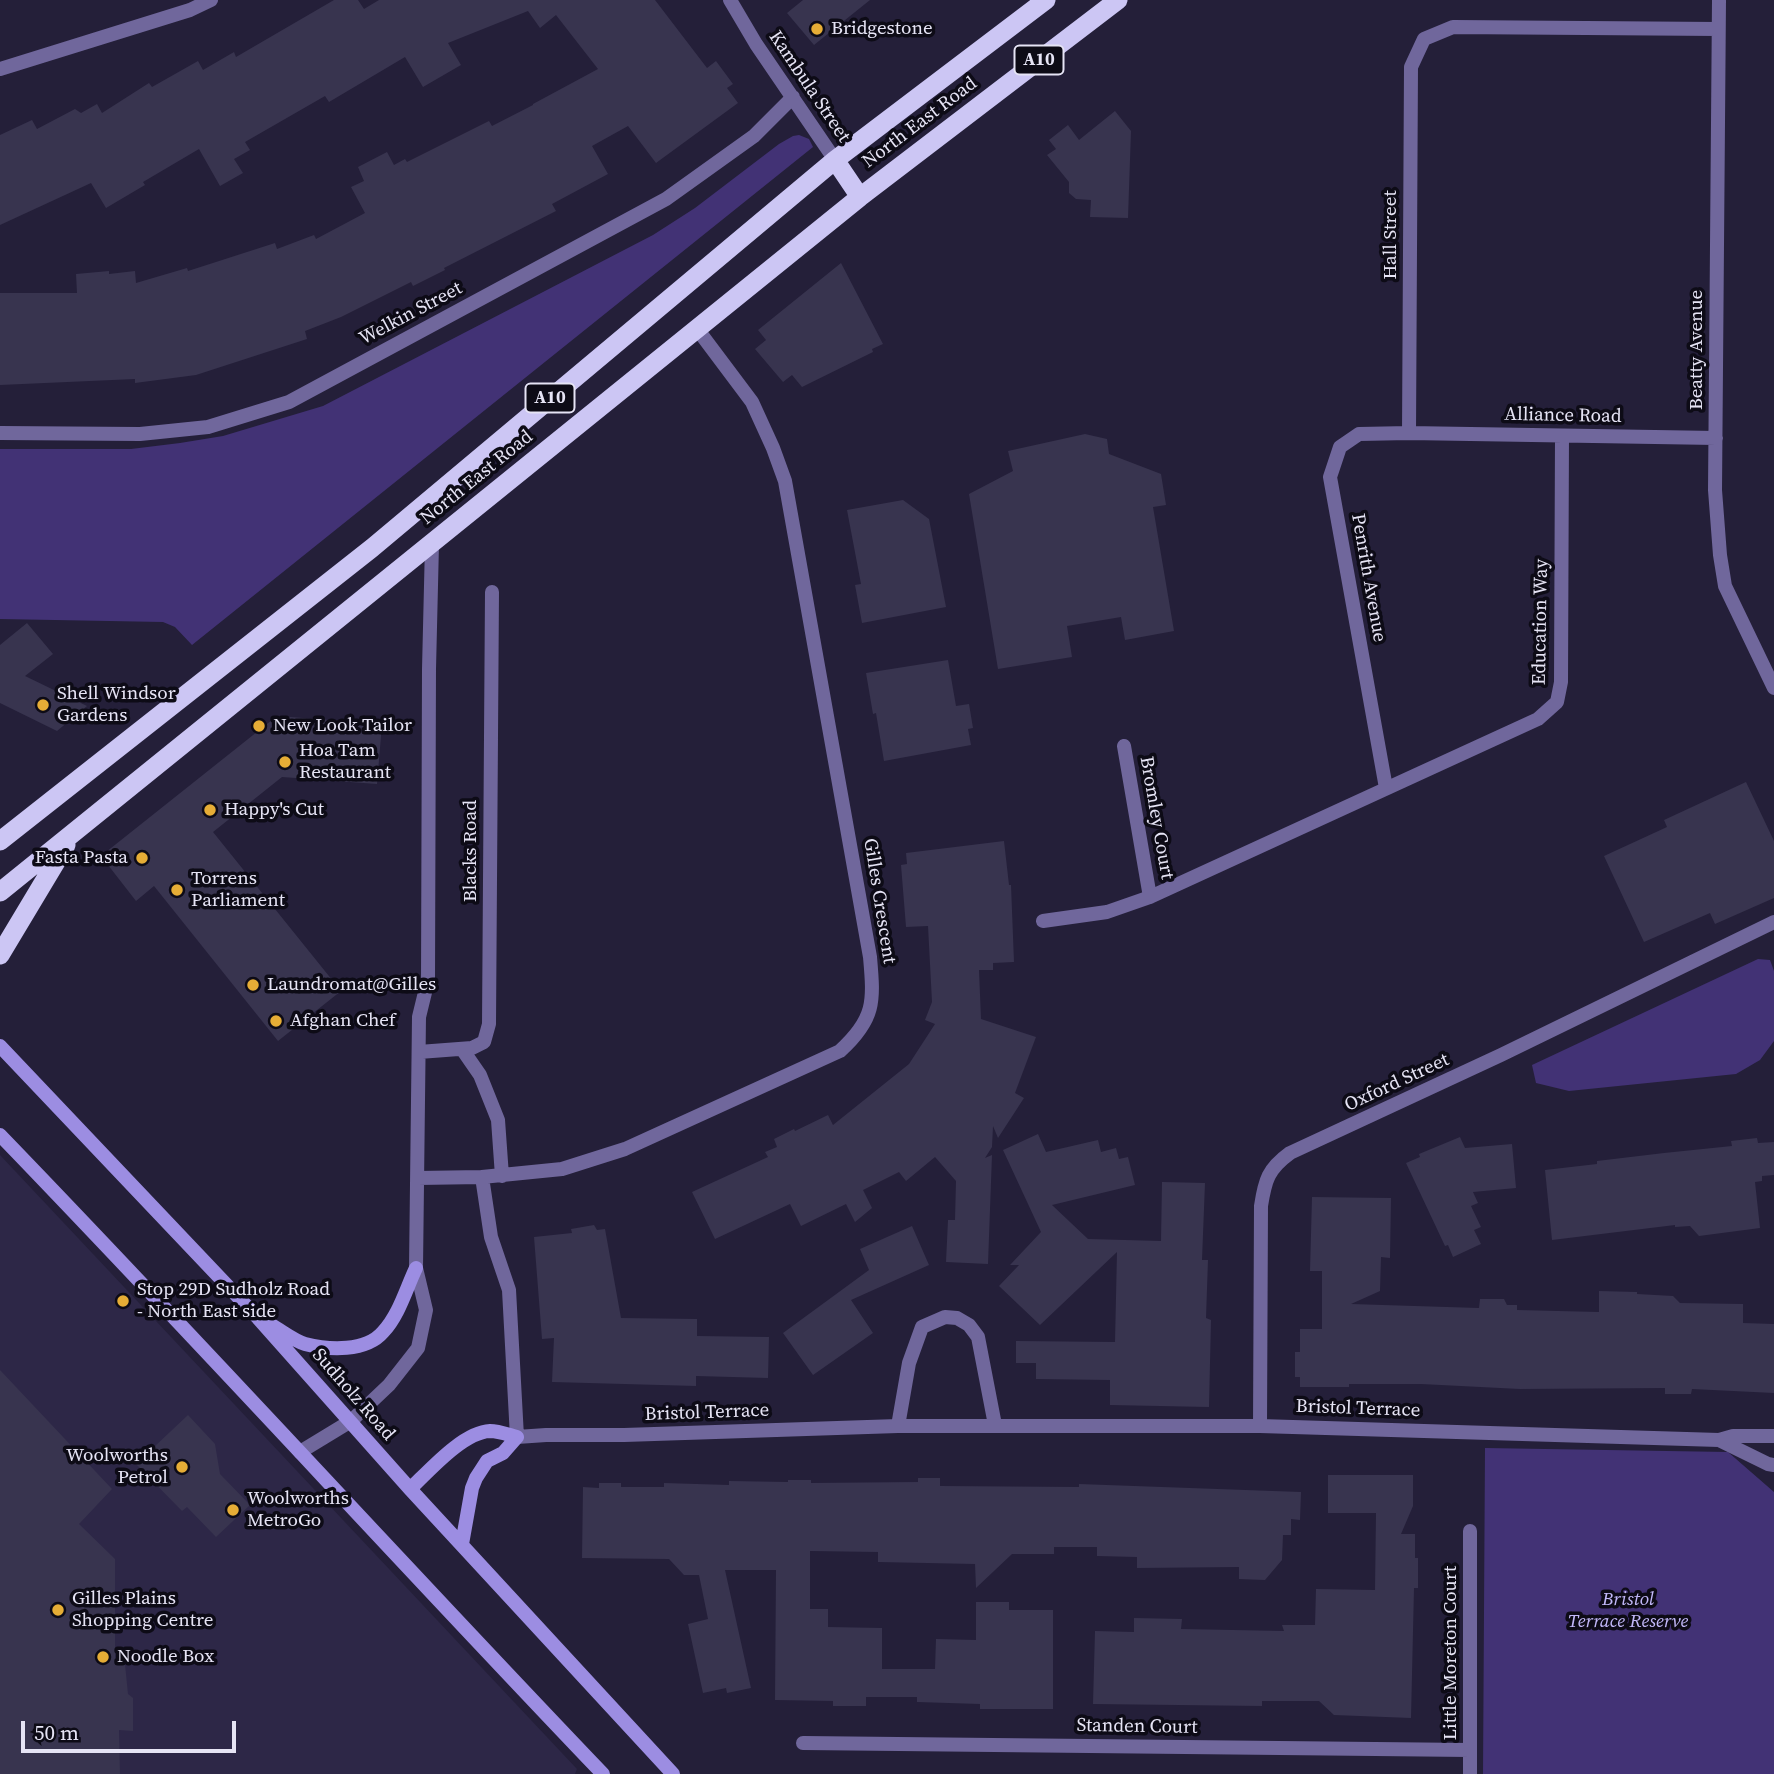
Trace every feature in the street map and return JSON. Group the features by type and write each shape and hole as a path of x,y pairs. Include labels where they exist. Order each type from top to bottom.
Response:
{"highway":[{"name":"North East Road","path":"0,841 372,548 835,160 1046,0"},
{"name":"North East Road","path":"0,892 860,197 1118,0"},
{"path":"835,160 860,197"},
{"path":"0,955 74,832"}],"main road":[{"name":"Sudholz Road","path":"0,1046 258,1318 410,1489 673,1774"},
{"path":"0,1135 162,1302 603,1774"},
{"path":"258,1318 303,1344 331,1348 367,1344 382,1335 392,1321 416,1268"},
{"path":"410,1489 437,1463 474,1434 492,1431 517,1437 503,1453 487,1461 476,1478 462,1544"}],"street":[{"path":"0,69 191,10 211,0"},
{"name":"Kambula Street","path":"730,0 756,44 835,160"},
{"name":"Beatty Avenue","path":"1719,0 1715,490 1720,555 1725,586 1772,680"},
{"name":"Hall Street","path":"1409,433 1411,67 1423,39 1453,27 1718,29"},
{"name":"Welkin Street","path":"0,433 140,435 208,427 289,402 666,199 754,136 793,97"},
{"name":"Gilles Crescent","path":"418,1178 482,1177 562,1169 625,1149 840,1051 856,1037 868,1018 873,991 870,957 785,481 774,448 752,402 698,330"},
{"name":"Alliance Road","path":"1409,433 1716,438"},
{"name":"Penrith Avenue","path":"1387,788 1330,477 1340,447 1359,434 1409,433"},
{"name":"Education Way","path":"1043,921 1107,912 1150,897 1538,719 1557,702 1561,681 1562,436"},
{"path":"300,1452 351,1421 389,1385 418,1348 426,1310 416,1268 419,1017 428,980 432,544"},
{"name":"Blacks Road","path":"462,1049 484,1042 489,1024 492,592"},
{"name":"Bromley Court","path":"1124,746 1150,897"},
{"name":"Oxford Street","path":"1260,1426 1261,1206 1265,1180 1278,1162 1290,1153 1501,1055 1774,922"},
{"path":"419,1052 462,1049 480,1075 498,1120 502,1175"},
{"path":"482,1177 491,1237 509,1290 517,1437"},
{"path":"898,1426 909,1363 922,1327 945,1317 957,1318 969,1325 978,1337 995,1425"},
{"name":"Bristol Terrace","path":"517,1437 995,1425 1260,1426 1719,1440 1733,1436 1774,1436"},
{"name":"Bristol Terrace","path":"1719,1440 1774,1465"},
{"name":"Little Moreton Court","path":"1470,1531 1470,1774"},
{"name":"Standen Court","path":"803,1743 1470,1750"}],"shaded area":[{"path":"0,1155 577,1769 575,1774 0,1774"}],"green space":[{"path":"799,135 809,139 813,147 192,645 175,627 163,622 0,619 0,449 131,449 180,443 223,436 323,406 653,235 695,208 779,144"},
{"path":"1758,959 1770,960 1774,971 1774,1041 1760,1060 1736,1074 1569,1091 1536,1083 1532,1065"},
{"name":"Bristol Terrace Reserve","path":"1485,1448 1728,1452 1774,1492 1774,1774 1483,1774"}],"building":[{"path":"334,0 358,0 364,9 379,0 655,0 707,68 716,61 733,84 727,88 738,103 656,163 628,126 592,146 608,174 552,204 556,211 413,286 411,282 341,317 305,331 307,339 196,375 135,383 135,379 0,385 0,293 77,293 76,274 109,271 109,274 135,271 136,283 187,268 188,271 275,243 277,249 314,235 316,239 365,213 351,187 364,181 358,167 387,152 394,165 405,159 407,162 489,121 492,126 598,69 556,15 540,28 528,11 448,43 461,65 423,87 405,57 329,102 325,96 245,142 250,150 234,159 243,173 220,186 199,149 143,182 145,185 106,208 91,183 0,225 0,135 32,120 37,129 75,109 81,113 97,104 102,113 149,83 152,87 198,61 203,70 234,52 236,57"},
{"name":"Bridgestone","path":"803,0 870,0 814,45 787,13"},
{"path":"1115,111 1131,131 1128,218 1090,217 1091,200 1076,199 1069,193 1069,182 1047,155 1056,149 1049,140 1068,125 1079,140"},
{"path":"841,263 883,344 872,349 873,352 802,387 792,375 783,382 755,349 766,340 758,330"},
{"path":"1085,434 1107,439 1109,454 1161,474 1166,505 1153,507 1174,631 1125,640 1121,617 1067,626 1072,657 998,669 969,494 1013,471 1008,451"},
{"path":"903,500 929,519 946,607 862,623 855,585 861,584 847,510"},
{"path":"27,623 53,654 25,676 87,706 57,731 0,703 0,645"},
{"path":"948,660 956,706 969,704 973,728 968,729 971,745 884,761 866,673"},
{"path":"277,716 382,724 377,784 282,777 213,832 341,991 278,1041 154,886 136,901 101,856"},
{"path":"1746,782 1774,841 1774,898 1715,924 1710,913 1644,942 1604,856 1667,827 1664,820"},
{"path":"1004,841 1011,885 1014,962 993,963 993,970 979,970 981,1019 1036,1037 1015,1093 1024,1098 998,1138 993,1126 992,1147 985,1158 992,1155 988,1264 946,1262 948,1220 955,1220 956,1181 935,1157 906,1181 899,1172 863,1190 872,1208 855,1222 846,1204 801,1226 790,1204 715,1239 692,1192 768,1157 765,1152 777,1147 774,1139 794,1129 795,1131 828,1115 833,1125 909,1064 935,1024 925,1020 932,1002 928,926 906,927 901,865 907,864 906,853"},
{"path":"1038,1134 1046,1152 1098,1140 1101,1152 1116,1148 1119,1159 1128,1157 1135,1185 1052,1205 1088,1239 1161,1241 1162,1182 1205,1183 1202,1260 1208,1260 1206,1318 1211,1320 1209,1407 1110,1405 1110,1380 1036,1379 1036,1363 1016,1363 1016,1341 1115,1342 1117,1252 1040,1325 999,1286 1019,1265 1010,1265 1041,1232 1003,1150"},
{"path":"1460,1137 1465,1148 1512,1144 1516,1188 1473,1192 1478,1203 1471,1206 1481,1227 1474,1230 1481,1244 1453,1257 1448,1245 1445,1246 1406,1163 1420,1157 1419,1154"},
{"path":"1757,1138 1758,1143 1774,1142 1774,1175 1762,1176 1762,1181 1755,1182 1760,1228 1699,1236 1690,1226 1675,1225 1552,1240 1545,1170 1597,1164 1597,1161 1732,1146 1731,1141"},
{"path":"1312,1197 1391,1198 1390,1258 1381,1257 1380,1291 1351,1304 1479,1308 1480,1299 1504,1299 1507,1305 1517,1305 1517,1310 1599,1312 1599,1291 1673,1296 1680,1303 1743,1304 1743,1323 1774,1324 1774,1393 1692,1389 1691,1394 1665,1394 1665,1388 1520,1389 1421,1384 1300,1387 1300,1377 1295,1377 1295,1352 1300,1352 1300,1329 1322,1329 1322,1271 1310,1271"},
{"path":"594,1225 597,1230 605,1229 621,1318 697,1319 697,1336 769,1337 768,1378 696,1376 696,1386 552,1382 554,1338 542,1339 534,1237 572,1233 571,1229"},
{"path":"912,1226 929,1265 851,1300 873,1333 813,1375 783,1333 869,1270 860,1249"},
{"name":"Gilles Plains Shopping Centre","path":"0,1370 112,1489 79,1524 115,1559 115,1662 125,1664 128,1694 133,1698 133,1731 119,1730 120,1774 0,1774"},
{"path":"188,1415 215,1444 220,1474 250,1505 216,1537 187,1507 182,1511 136,1464"},
{"path":"1328,1475 1413,1475 1413,1506 1401,1534 1415,1534 1415,1558 1418,1558 1418,1588 1414,1588 1411,1718 1334,1715 1319,1701 1262,1701 1262,1706 1093,1704 1095,1631 1134,1632 1134,1618 1182,1619 1181,1629 1284,1631 1282,1625 1315,1625 1316,1589 1375,1590 1376,1513 1328,1513"},
{"path":"918,1478 940,1478 940,1486 1079,1487 1079,1484 1301,1492 1300,1520 1291,1519 1291,1535 1283,1535 1282,1560 1265,1580 1239,1579 1239,1567 1137,1568 1137,1557 1097,1556 1097,1547 1054,1547 1054,1554 1012,1554 976,1588 975,1564 878,1562 878,1552 810,1551 810,1609 828,1609 828,1627 882,1628 882,1669 935,1669 936,1639 976,1640 976,1602 1009,1602 1009,1610 1053,1610 1053,1709 980,1709 980,1704 917,1702 917,1697 866,1697 866,1706 833,1706 833,1701 775,1700 776,1570 725,1570 751,1688 727,1693 726,1688 703,1693 688,1624 708,1619 699,1575 684,1575 669,1559 582,1558 583,1487 599,1488 599,1483 621,1483 621,1487 664,1487 664,1483 729,1485 729,1481 918,1482"}],"place":[{"name":"Bridgestone","path":"817,29"},
{"name":"Shell Windsor Gardens","path":"43,705"},
{"name":"New Look Tailor","path":"259,726"},
{"name":"Hoa Tam Restaurant","path":"285,762"},
{"name":"Happy's Cut","path":"210,810"},
{"name":"Fasta Pasta","path":"142,858"},
{"name":"Torrens Parliament","path":"177,890"},
{"name":"Laundromat@Gilles","path":"253,985"},
{"name":"Afghan Chef","path":"276,1021"},
{"name":"Stop 29D Sudholz Road - North East side","path":"123,1301"},
{"name":"Woolworths Petrol","path":"182,1467"},
{"name":"Woolworths MetroGo","path":"233,1510"},
{"name":"Gilles Plains Shopping Centre","path":"58,1610"},
{"name":"Noodle Box","path":"103,1657"}]}
